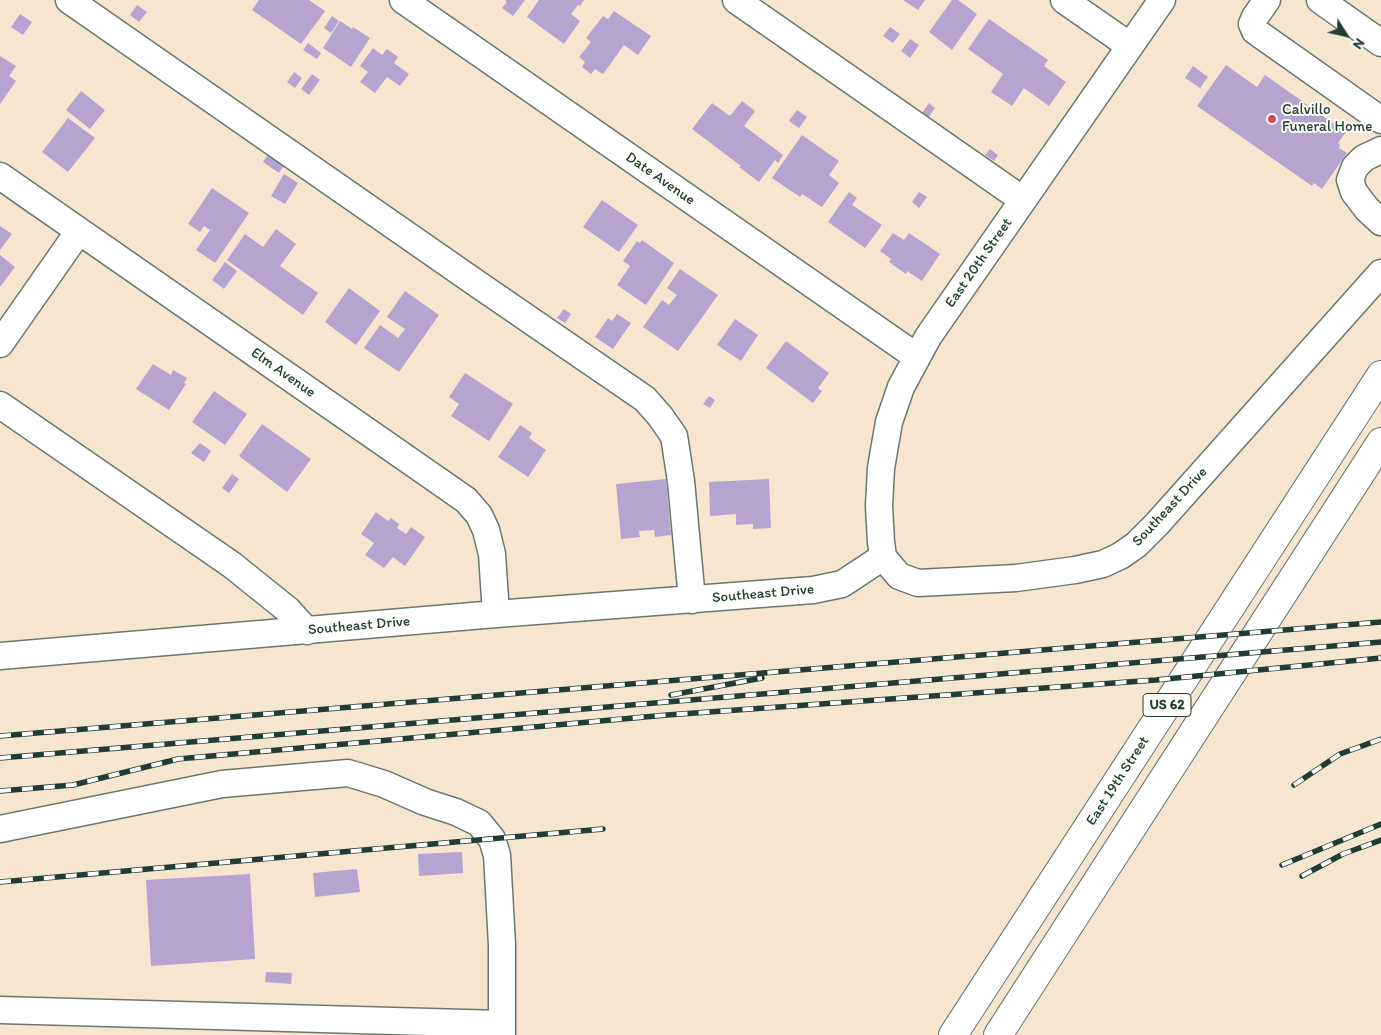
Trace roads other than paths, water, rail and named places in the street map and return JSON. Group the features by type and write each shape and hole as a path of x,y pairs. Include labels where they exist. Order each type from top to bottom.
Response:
{"main road":[{"name":"East 19th Street","path":"953,1035 1381,375"},
{"name":"US 62","path":"998,1035 1381,442"}],"street":[{"path":"70,0 476,284 645,399 674,436 681,481 692,600"},
{"name":"Date Avenue","path":"403,0 917,357"},
{"path":"736,0 1023,200"},
{"path":"1064,0 1130,46"},
{"name":"East 20th Street","path":"883,557 880,542 879,506 881,468 889,422 901,388 928,337 1162,0"},
{"path":"1267,0 1252,24 1256,31 1381,120"},
{"path":"1320,0 1381,43"},
{"path":"1381,150 1364,158 1355,167 1350,180 1354,192 1367,209 1381,222"},
{"name":"Elm Avenue","path":"0,176 466,500 479,515 486,530 492,554 496,614"},
{"path":"0,344 79,231"},
{"name":"Southeast Drive","path":"0,656 496,614 813,590 842,584 883,557 900,576 918,583 1016,578 1103,564 1136,546 1381,273"},
{"path":"0,405 232,565 288,610 308,631"},
{"path":"0,829 222,784 348,773 384,784 426,802 456,812 479,823 492,839 497,855 502,945 502,1030 184,1025 0,1010"}],"railway":[{"path":"0,736 1381,622"},
{"path":"0,758 1381,642"},
{"path":"0,791 73,785 178,759 667,715 1156,680 1381,658"},
{"path":"671,695 762,678"},
{"path":"1294,785 1340,754 1381,739"},
{"path":"1282,865 1381,824"},
{"path":"0,882 603,829"},
{"path":"1302,876 1343,854 1381,840"}],"place":[{"name":"Calvillo Funeral Home","path":"1272,119"}]}
